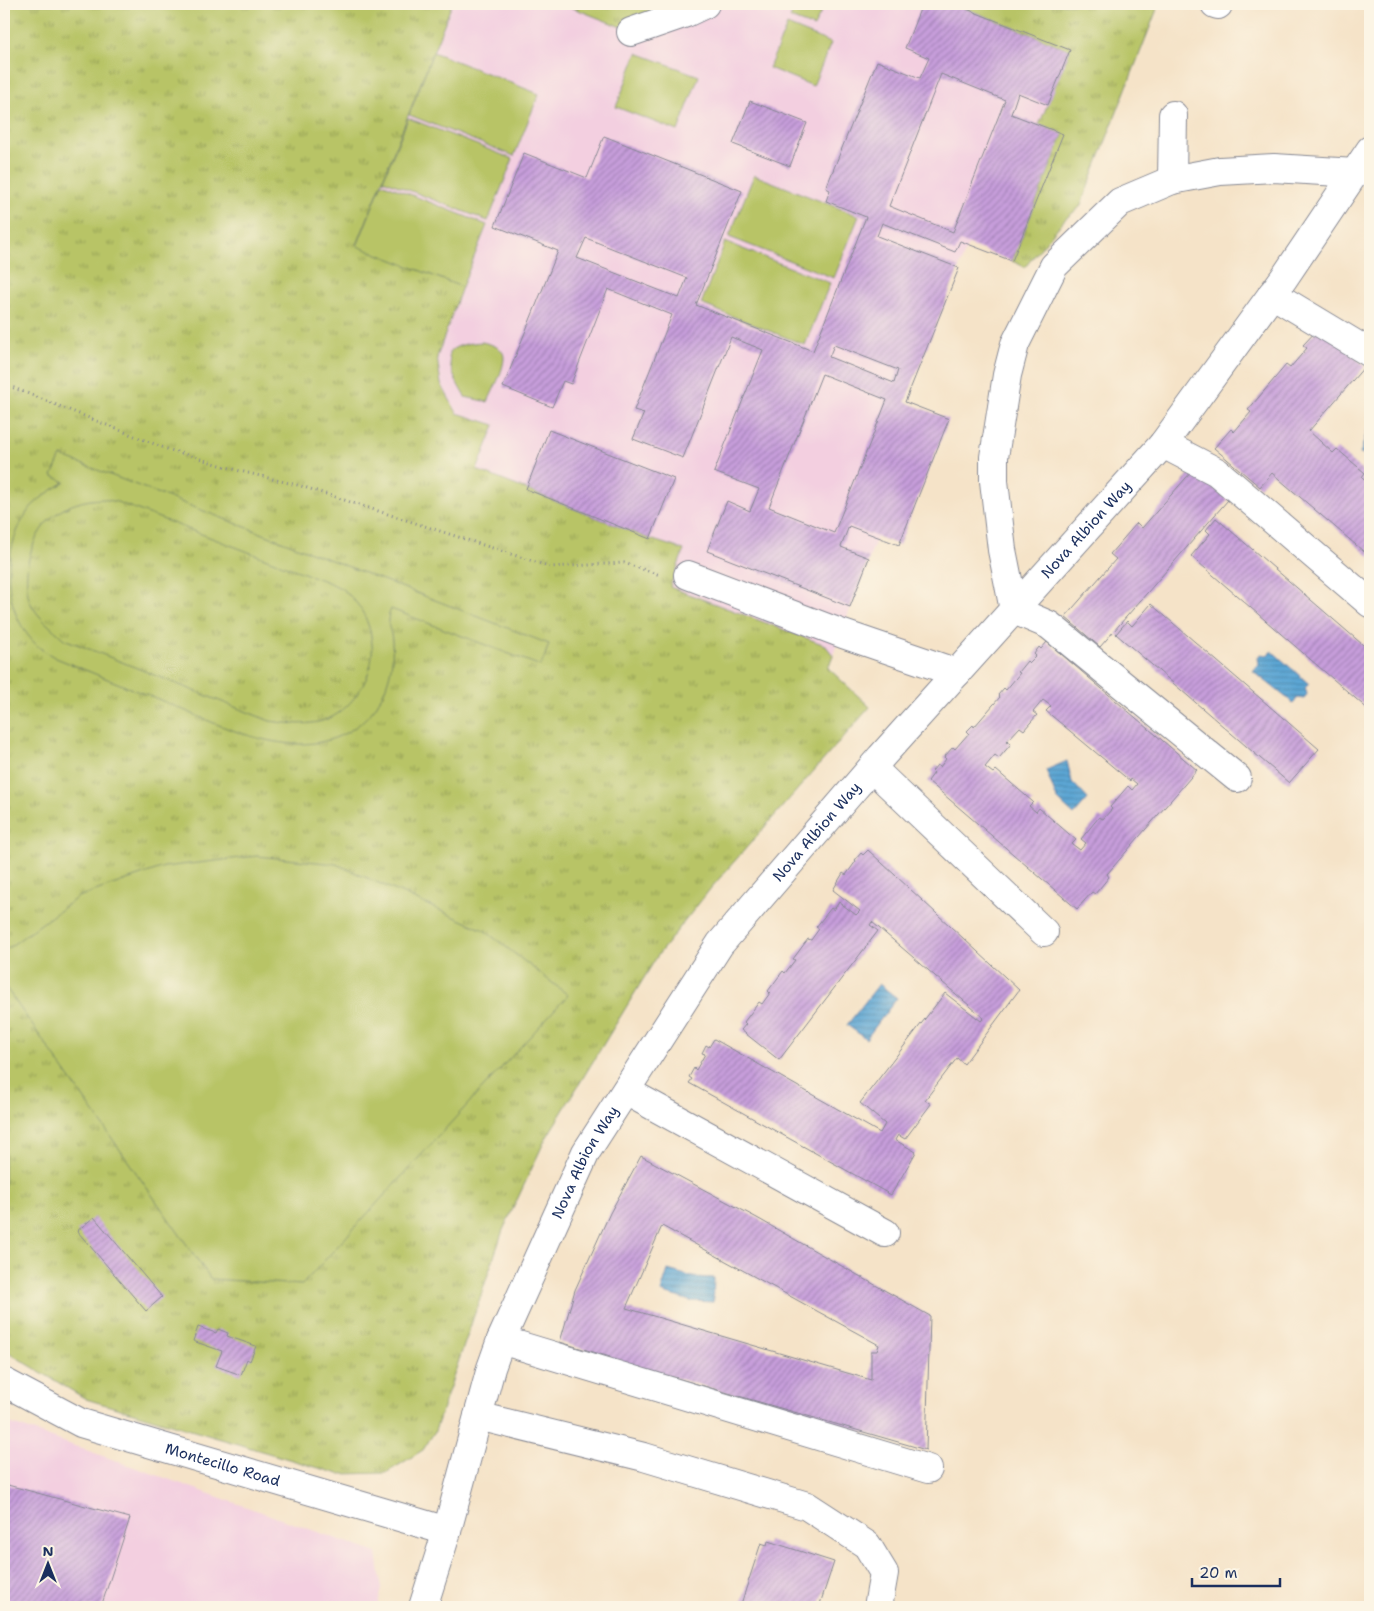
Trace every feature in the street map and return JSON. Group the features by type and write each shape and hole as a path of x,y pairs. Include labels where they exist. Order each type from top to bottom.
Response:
{"street":[{"path":"631,32 686,13 705,4"},
{"path":"1172,180 1173,115"},
{"name":"Nova Albion Way","path":"423,1607 447,1531 491,1368 501,1340 586,1152 720,944 872,768 1163,444 1272,294 1370,150"},
{"path":"1237,778 1049,625 1014,610 1002,550 994,481 994,457 1007,375 1015,344 1054,266 1120,202 1172,180 1220,171 1274,168 1355,173"},
{"path":"1272,294 1370,353"},
{"path":"1163,444 1217,472 1370,603"},
{"path":"688,575 843,634 957,673"},
{"path":"872,768 1044,932"},
{"path":"626,1091 885,1233"},
{"path":"501,1340 928,1469"},
{"name":"Montecillo Road","path":"4,1382 81,1423 447,1531"},
{"path":"478,1416 644,1457 807,1506 867,1545 884,1573 878,1607"}],"path":[{"path":"4,384 167,449 240,471 301,486 551,567 624,563 676,581 688,575"}],"shaded area":[{"path":"451,4 563,4 621,27 682,4 954,4 1070,50 1039,125 1063,134 1012,261 968,245 905,402 949,419 899,545 877,537 833,655 825,645 670,587 683,550 650,539 477,470 458,413 441,384 437,357 462,287 357,246"},
{"path":"4,1421 377,1553 382,1589 377,1607 4,1607"}],"green space":[{"path":"4,4 452,4 357,245 462,287 437,357 441,384 457,413 495,425 477,470 650,539 684,550 670,587 825,645 833,655 828,668 870,707 711,888 658,955 545,1140 503,1230 435,1431 423,1450 386,1473 339,1474 86,1399 14,1356 4,1348"},
{"path":"563,4 682,4 621,27"},
{"path":"796,4 815,4 823,7 814,27 790,18"},
{"path":"954,4 1159,4 1080,207 1065,219 1025,267 1012,261 1063,135 1039,125 1070,50"},
{"path":"787,25 831,43 813,86 769,68"},
{"path":"433,52 539,94 514,156 409,115"},
{"path":"637,53 699,76 678,131 616,107"},
{"path":"408,118 513,159 488,221 383,180"},
{"path":"754,175 859,216 834,278 729,237"},
{"path":"382,183 487,225 462,287 357,246"},
{"path":"725,242 830,283 805,345 701,304"},
{"path":"482,342 499,349 503,353 504,358 502,370 488,402 465,397 454,375 449,358 449,352 456,347"},
{"path":"61,456 549,644 541,666 391,609 388,622 392,641 392,658 388,681 376,706 358,725 336,738 312,743 287,743 262,739 236,731 56,658 40,648 27,634 17,617 11,599 9,580 10,560 14,541 21,523 31,507 47,493 65,482 52,476","holes":["103,499 117,502 342,589 360,609 371,633 372,660 363,685 354,698 334,716 319,722 294,724 270,721 64,639 41,618 30,602 27,578 28,563 37,536 44,525 63,509 88,500"]},
{"path":"257,856 336,864 484,930 568,995 302,1285 211,1279 4,985 4,951 78,897 164,867"}],"water":[{"path":"1368,428 1370,429 1370,457 1360,454"},
{"path":"1272,651 1309,684 1305,688 1307,694 1304,699 1297,698 1293,703 1253,671 1259,664 1258,658 1260,654 1267,655"},
{"path":"1067,761 1072,782 1088,799 1074,815 1057,799 1046,770"},
{"path":"879,984 897,998 866,1039 847,1025"},
{"path":"668,1270 693,1277 714,1278 713,1302 690,1301 661,1292"}],"building":[{"path":"922,4 954,4 1070,50 1048,105 1018,93 1011,114 1063,134 1012,261 960,241 955,252 882,223 877,236 959,268 905,402 949,419 899,545 849,526 841,547 869,558 850,607 707,551 727,501 750,511 759,489 714,472 763,350 731,337 683,458 633,439 644,413 634,410 672,315 608,289 571,384 563,381 552,407 503,387 558,251 495,226 524,153 587,178 604,136 742,191 696,305 813,351 866,217 826,201 830,190 826,188 877,61 920,78 929,58 905,48","holes":["941,74 1005,100 953,232 889,206","586,238 687,278 679,298 577,258","834,345 898,370 894,383 829,357","822,374 887,400 834,533 769,507"]},
{"path":"750,101 807,123 790,166 733,144"},
{"path":"1320,327 1365,366 1309,431 1333,453 1337,449 1365,473 1362,477 1370,484 1370,557 1272,473 1260,487 1214,448 1231,429 1234,432 1251,412 1248,410 1286,365 1290,368 1307,348 1303,345"},
{"path":"549,430 674,479 650,539 526,489"},
{"path":"1193,470 1228,500 1100,647 1065,617 1116,559 1110,554 1137,523 1142,528"},
{"path":"1216,518 1370,651 1370,711 1191,556 1210,534 1206,530"},
{"path":"1151,604 1319,749 1289,783 1116,634 1127,621 1132,626"},
{"path":"1047,642 1197,770 1107,874 1109,877 1095,894 1092,892 1077,909 928,781 937,765 940,767 946,759 944,757 953,747 955,749 969,733 967,731 973,725 974,727 1000,697 998,695 1004,688 1006,690 1020,673 1018,672 1027,661 1029,663 1036,656 1034,654 1039,647 1041,649","holes":["1043,700 1051,706 1046,711 1130,781 1131,779 1137,784 1132,790 1128,786 1110,807 1112,809 1103,819 1099,817 1081,839 1086,843 1080,850 1072,844 1076,840 1039,808 1036,812 1029,806 1033,802 996,770 993,773 985,767 995,755 999,758 1011,744 1007,741 1020,727 1024,730 1037,715 1033,712"]},
{"path":"868,850 1019,990 964,1064 957,1058 925,1100 931,1104 905,1139 898,1135 895,1140 916,1152 891,1195 689,1083 692,1079 689,1077 694,1068 696,1070 705,1054 702,1053 706,1045 709,1047 714,1039 880,1133 885,1124 860,1103 945,993 981,1021 984,1018 872,922 870,925 878,931 779,1060 741,1030 746,1024 744,1022 759,1002 762,1004 770,993 768,991 783,971 785,973 808,939 811,940 819,929 816,927 831,908 834,910 839,902 856,915 860,911 833,890 843,873 846,875 861,853 863,855"},
{"path":"641,1156 757,1218 930,1316 926,1450 610,1359 610,1357 560,1342 575,1290 610,1213","holes":["662,1226 879,1345 877,1351 871,1351 871,1380 626,1308"]},
{"path":"94,1217 162,1297 146,1311 77,1231"},
{"path":"198,1327 216,1333 218,1329 228,1333 227,1336 256,1346 250,1361 247,1359 241,1375 216,1366 222,1351 193,1341"},
{"path":"4,1484 130,1518 101,1607 4,1607"},
{"path":"768,1541 834,1562 819,1607 740,1607 761,1543 767,1545"}]}
